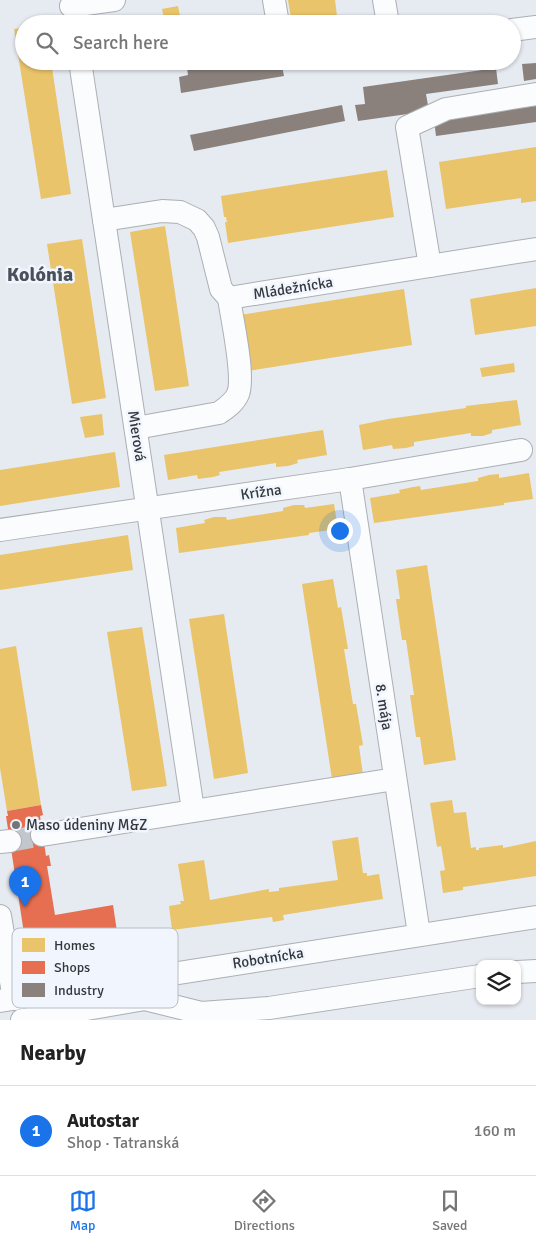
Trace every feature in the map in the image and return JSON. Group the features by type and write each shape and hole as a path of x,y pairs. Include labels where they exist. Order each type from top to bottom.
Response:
{"street":[{"path":"72,10 114,0"},
{"path":"274,0 276,15"},
{"path":"384,0 386,15"},
{"path":"521,29 536,27"},
{"name":"Mierová","path":"81,70 192,810"},
{"path":"430,266 407,127 446,109 536,94"},
{"path":"104,220 162,211 180,212 197,220 204,228 208,237 221,289 229,298 241,378 238,395 229,407 219,413 136,428"},
{"name":"Mládežnícka","path":"229,298 536,249"},
{"name":"Krížna","path":"0,530 350,479 520,450"},
{"name":"8. mája","path":"350,479 419,934"},
{"path":"42,835 395,779"},
{"path":"0,916 7,1000"},
{"name":"Robotnícka","path":"178,982 419,934 536,917"},
{"path":"521,972 536,971"},
{"path":"178,1003 201,1013 269,1008 476,977"},
{"path":"22,1020 68,1008"}],"building: Homes":[{"path":"288,0 335,0 337,15 290,15"},
{"path":"178,6 180,15 163,15 162,9"},
{"path":"21,70 52,70 71,194 41,199"},
{"path":"536,147 536,201 521,203 521,198 446,209 439,162"},
{"path":"387,170 394,217 228,243 225,222 227,222 226,217 224,217 221,196"},
{"path":"165,226 189,386 155,391 130,232"},
{"path":"82,239 106,398 72,404 47,244"},
{"path":"536,288 536,326 475,335 470,299"},
{"path":"404,289 412,345 248,371 240,315"},
{"path":"514,363 515,372 482,377 480,368"},
{"path":"517,400 521,425 492,430 492,433 483,436 471,436 471,433 414,442 414,446 406,448 393,449 392,445 363,450 359,425 466,408 466,406"},
{"path":"102,414 104,435 85,438 80,417"},
{"path":"323,430 327,455 297,460 298,463 288,466 276,467 276,463 219,472 220,475 213,477 198,479 197,475 168,480 164,455"},
{"path":"115,452 120,487 0,506 0,470"},
{"path":"529,473 533,499 504,503 504,505 374,523 370,498 400,493 399,490 413,487 420,486 421,490 478,481 478,478 489,475 499,474 499,478"},
{"path":"334,504 338,529 309,533 309,535 179,553 176,528 205,523 204,520 214,517 226,517 227,520 283,511 283,508 294,505 304,505 305,508"},
{"path":"128,535 133,570 0,590 0,555"},
{"path":"427,565 456,760 424,765 420,737 416,737 410,695 414,695 406,640 402,640 396,599 400,599 396,570"},
{"path":"333,579 338,608 341,607 348,649 344,649 353,704 356,704 363,745 359,746 363,775 332,779 302,584"},
{"path":"224,614 248,773 214,779 189,619"},
{"path":"142,627 167,786 132,791 107,632"},
{"path":"16,646 41,805 7,811 0,768 0,649"},
{"path":"452,800 454,813 466,812 471,848 476,847 476,850 479,850 479,848 503,845 503,848 536,841 536,876 463,887 463,890 443,893 440,871 445,870 441,846 437,847 430,803"},
{"path":"358,837 363,873 367,873 367,876 379,874 383,899 283,915 284,920 273,922 272,917 178,929 172,928 169,906 181,904 180,901 184,901 178,864 204,860 210,900 269,889 269,892 279,891 279,888 338,880 332,841"}],"building: Shops":[{"path":"41,805 43,815 40,816 46,856 49,855 51,866 47,866 55,915 113,905 116,928 23,928 6,816 8,816 7,811"}],"building: Industry":[{"path":"536,63 536,79 524,81 522,64"},
{"path":"187,70 283,70 284,76 181,93 179,77 188,75"},
{"path":"482,70 496,70 498,84 426,94 429,111 358,121 355,105 365,104 363,87"},
{"path":"342,105 345,121 194,151 190,135"},
{"path":"536,106 536,122 436,136 434,120"}],"tunnel":[{"path":"10,841 42,835"}],"place":[{"name":"Maso údeniny M&Z","path":"16,825"},
{"name":"Autostar","path":"25,907"}],"district":[{"name":"Kolónia","path":"40,274"}]}
